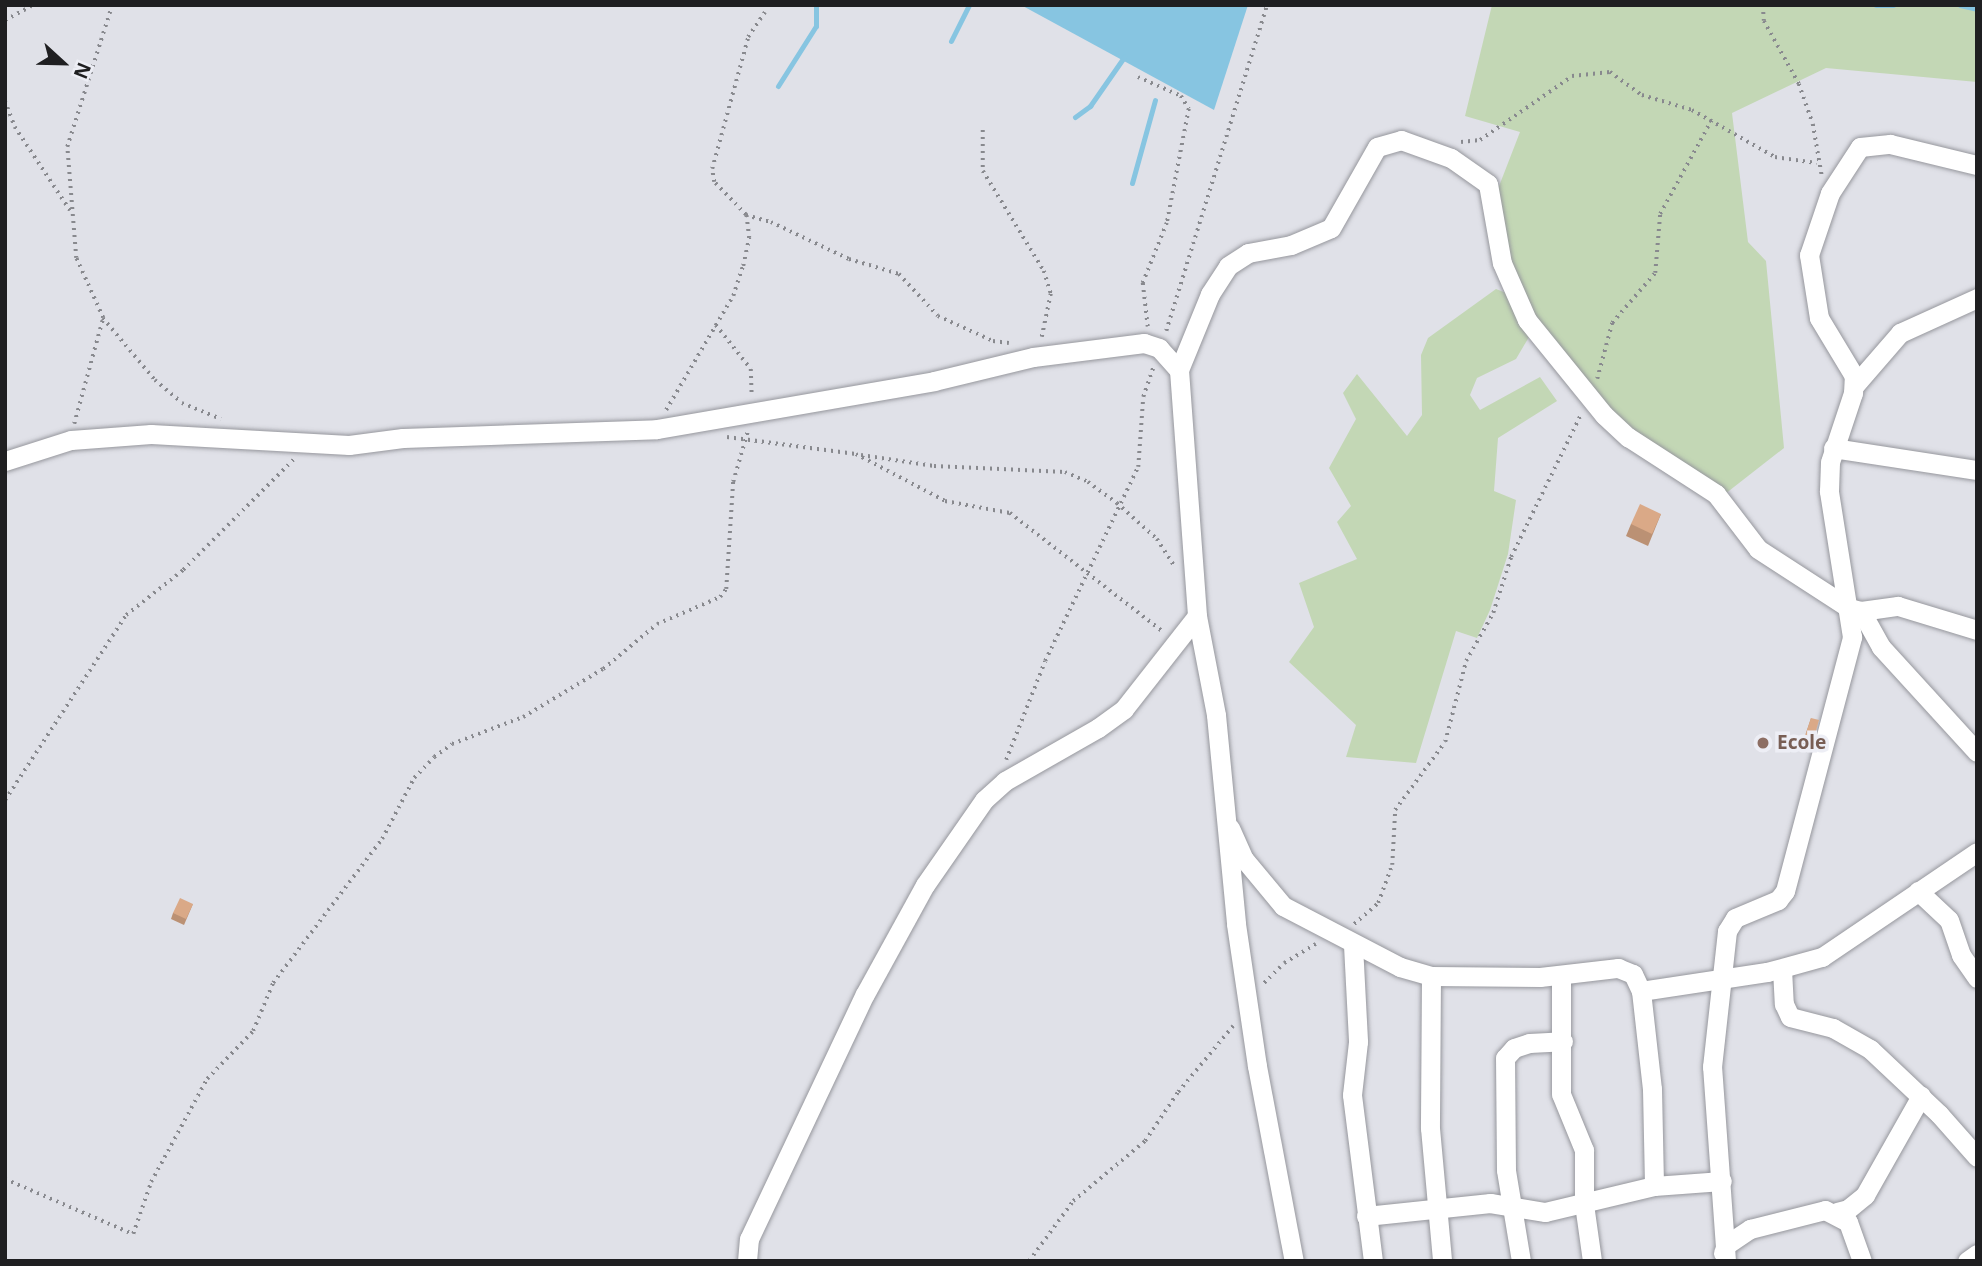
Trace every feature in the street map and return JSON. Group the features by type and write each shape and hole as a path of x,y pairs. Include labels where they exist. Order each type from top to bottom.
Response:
{"street":[{"path":"1294,1261 1247,1008 1222,811 1216,715 1197,616 1179,370 1210,294 1228,265 1248,253 1291,245 1331,228 1377,147 1395,139 1451,158 1488,184 1507,278 1536,332 1589,396 1620,431 1716,494 1758,550 1855,610 1881,648 1977,752"},
{"path":"1855,385 1850,363 1819,318 1810,274 1818,222 1844,166 1860,147 1871,143 1977,165"},
{"path":"1724,1255 1722,1181 1712,1067 1720,977 1731,923 1778,900 1785,891 1850,652 1855,610 1830,505 1833,448 1855,385 1900,333 1977,298"},
{"path":"5,461 71,440 151,433 306,446 657,429 752,409 934,381 1034,352 1144,343 1161,344 1179,370"},
{"path":"1833,448 1977,470"},
{"path":"1855,610 1898,606 1977,630"},
{"path":"747,1261 749,1239 865,994 925,885 995,788 1124,709 1197,616"},
{"path":"1222,811 1244,859 1269,893 1353,946 1431,976 1561,976 1618,968 1633,974 1641,991 1652,1089 1654,1186"},
{"path":"1641,991 1782,969 1827,955 1977,852"},
{"path":"1918,891 1949,919 1961,955 1977,978"},
{"path":"1353,946 1359,1042 1352,1095 1373,1261"},
{"path":"1782,969 1784,1004 1790,1017 1854,1038 1921,1096 1977,1157"},
{"path":"1431,976 1430,1128 1442,1261"},
{"path":"1561,976 1561,1094 1584,1150 1584,1204 1592,1261"},
{"path":"1521,1261 1509,1205 1505,1058 1514,1048 1563,1041"},
{"path":"1724,1255 1750,1229 1807,1211 1837,1212 1848,1209 1865,1195 1921,1096"},
{"path":"1366,1216 1509,1205 1545,1212 1654,1186 1722,1181"},
{"path":"1837,1212 1848,1222 1862,1261"},
{"path":"1966,1261 1977,1254"}],"path":[{"path":"5,20 33,5"},
{"path":"112,5 67,147 76,258 103,318 155,380 182,403 229,422"},
{"path":"995,788 1045,661 1122,507 1138,467 1143,397 1267,5"},
{"path":"1763,5 1764,21 1799,84 1814,124 1816,163 1830,193"},
{"path":"1456,141 1469,144 1480,140 1572,76 1594,71 1610,72 1642,95 1712,119 1732,136 1775,157 1816,163"},
{"path":"1138,77 1186,100 1189,109 1167,223 1143,283 1150,334 1161,344"},
{"path":"5,101 15,127 71,212"},
{"path":"1029,1261 1073,1201 1145,1141 1178,1092 1284,963 1368,916 1378,903 1392,865 1395,810 1445,743 1466,661 1493,613 1511,557 1589,396 1612,323 1655,273 1660,214 1712,119"},
{"path":"747,215 771,222 849,259 900,274 931,310 949,321 993,341 1034,352 1046,333 1051,293 1044,271 984,171 983,130"},
{"path":"71,440 103,318"},
{"path":"5,1179 133,1234 151,1182 207,1079 246,1042 273,984 382,839 414,778 434,757 452,744 523,717 603,669 657,624 720,597 726,589 733,482 752,409 751,369 716,325"},
{"path":"5,800 126,615 183,570 306,446"},
{"path":"856,454 934,466 1065,472 1088,482 1122,507 1157,539 1177,575"}],"green space":[{"path":"1492,5 1960,5 1977,9 1977,82 1826,68 1732,113 1748,242 1766,261 1784,448 1725,494 1646,442 1601,405 1536,325 1516,359 1477,378 1470,395 1480,410 1540,377 1557,401 1498,438 1494,491 1516,500 1508,554 1490,610 1477,638 1456,631 1416,763 1346,757 1356,725 1289,662 1314,627 1299,583 1357,559 1337,522 1351,506 1329,468 1356,419 1343,393 1357,374 1407,436 1422,415 1421,355 1428,338 1496,289 1524,300 1510,277 1496,194 1520,132 1465,116"}],"water":[{"path":"1021,5 1248,5 1214,110"}],"building":[{"path":"1640,504 1661,514 1652,534 1631,524"},
{"path":"1811,718 1819,720 1814,738 1805,736"},
{"path":"180,898 193,904 186,919 173,913"}],"waterway":[{"path":"778,86 816,26 816,5"},
{"path":"951,41 969,5"},
{"path":"1876,5 1893,5"},
{"path":"1960,5 1977,9"},
{"path":"1075,117 1090,106 1124,57"},
{"path":"1132,183 1155,100"}],"place":[{"name":"Ecole","path":"1763,743"}]}
